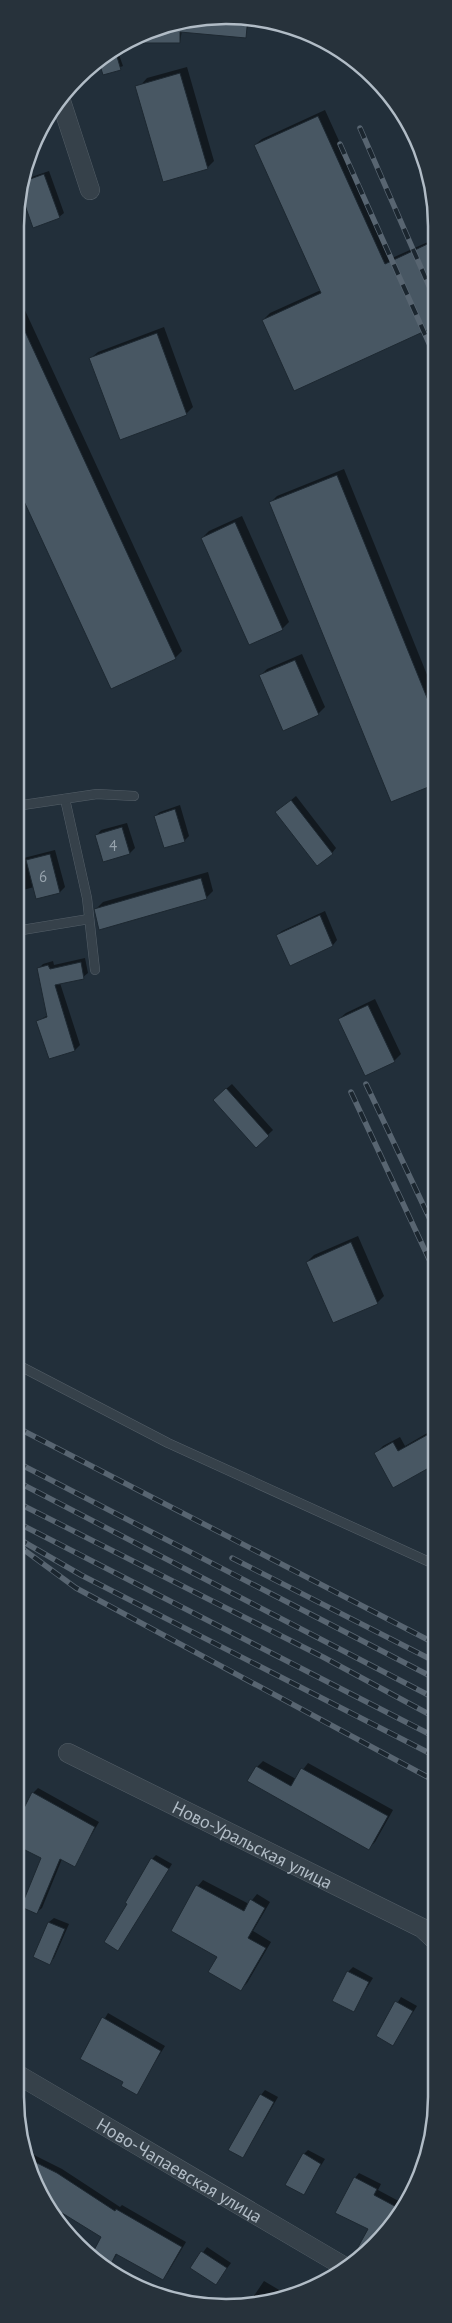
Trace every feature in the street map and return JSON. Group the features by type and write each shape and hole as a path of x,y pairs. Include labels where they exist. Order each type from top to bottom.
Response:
{"street":[{"path":"63,107 90,190"},
{"name":"Ново-Уральская улица","path":"68,1753 422,1928 428,1934"},
{"name":"Ново-Чапаевская улица","path":"24,2079 340,2264"}],"lane":[{"path":"24,805 97,794 134,796"},
{"path":"65,799 87,898 95,970"},
{"path":"24,930 89,919"},
{"path":"24,1368 168,1443 428,1561"}],"building":[{"path":"200,25 247,25 246,38 180,32 180,43 141,43 161,34"},
{"path":"117,56 121,70 103,75 101,68"},
{"path":"180,73 208,169 163,182 135,86"},
{"path":"318,116 385,264 428,244 428,330 294,391 262,320 321,293 254,145"},
{"path":"44,174 60,218 33,228 25,204 30,179"},
{"path":"24,329 176,659 111,689 24,501"},
{"path":"157,333 187,415 120,440 89,358"},
{"path":"337,475 428,700 428,787 391,802 269,502"},
{"path":"235,522 283,630 249,645 201,538"},
{"path":"295,660 319,715 283,731 259,675"},
{"path":"291,800 333,854 317,866 275,812"},
{"path":"175,809 185,842 164,848 154,816"},
{"path":"122,827 130,854 103,862 95,835"},
{"path":"50,854 60,893 36,899 26,860"},
{"path":"201,878 207,899 99,930 94,909"},
{"path":"320,915 333,946 290,966 276,935"},
{"path":"81,962 84,979 55,985 75,1051 49,1059 36,1021 47,1017 37,968 48,965 50,969"},
{"path":"368,1005 395,1062 365,1076 338,1019"},
{"path":"226,1088 269,1136 256,1148 213,1100"},
{"path":"351,1242 378,1304 333,1323 306,1262"},
{"path":"428,1434 428,1468 393,1488 374,1453 393,1442 398,1451"},
{"path":"256,1766 291,1786 301,1768 388,1816 369,1850 247,1781"},
{"path":"32,1792 95,1827 75,1867 60,1859 37,1914 24,1908 24,1900 41,1858 24,1850 24,1808"},
{"path":"151,1858 169,1869 118,1951 104,1942 127,1904 125,1903"},
{"path":"196,1885 244,1911 250,1899 265,1908 248,1938 266,1948 241,1991 208,1972 217,1957 171,1931"},
{"path":"48,1922 65,1929 50,1965 33,1957"},
{"path":"347,1971 369,1982 354,2012 332,2001"},
{"path":"395,2001 413,2011 393,2046 376,2036"},
{"path":"102,2017 161,2051 137,2095 121,2086 123,2082 80,2059"},
{"path":"260,2094 274,2102 243,2158 228,2150"},
{"path":"303,2153 321,2164 304,2195 285,2185"},
{"path":"34,2161 57,2173 115,2211 116,2209 182,2247 163,2280 116,2254 111,2263 94,2250 101,2237 62,2213 51,2198"},
{"path":"354,2177 377,2189 374,2195 396,2207 378,2230 355,2252 368,2229 335,2213"},
{"path":"201,2251 227,2268 216,2285 190,2268"}],"railway":[{"path":"360,128 428,284"},
{"path":"340,144 428,341"},
{"path":"366,1084 428,1215"},
{"path":"351,1092 428,1257"},
{"path":"24,1431 428,1640"},
{"path":"24,1466 428,1675"},
{"path":"24,1485 428,1695"},
{"path":"24,1506 323,1657 428,1714"},
{"path":"24,1526 428,1733"},
{"path":"24,1542 81,1575 428,1752"},
{"path":"24,1550 76,1588 428,1777"},
{"path":"232,1558 428,1658"}]}
